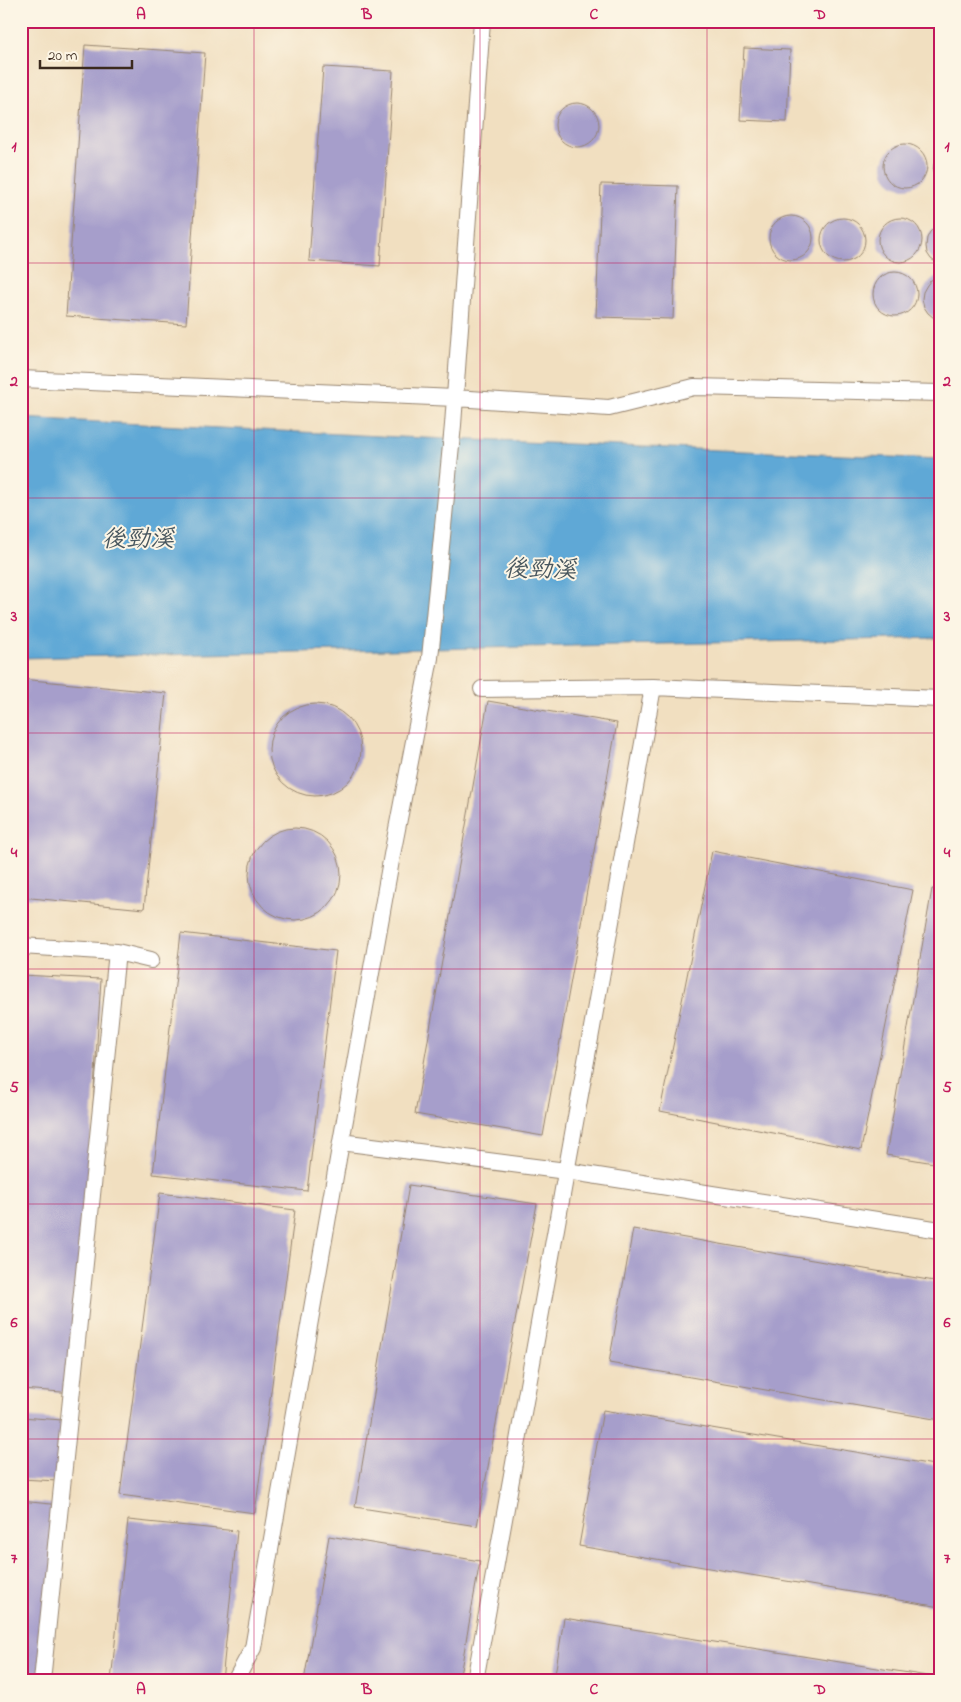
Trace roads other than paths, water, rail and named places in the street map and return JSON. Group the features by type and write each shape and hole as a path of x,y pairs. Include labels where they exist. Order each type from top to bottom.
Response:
{"lane":[{"path":"235,1681 252,1648 392,855 430,658 453,425 482,21"},
{"path":"21,379 455,398 608,408 694,387 940,393"},
{"path":"475,1681 653,687"},
{"path":"482,688 653,687 940,699"},
{"path":"21,946 117,952 151,960"},
{"path":"42,1681 117,952"},
{"path":"341,1142 566,1171 940,1230"}],"water":[{"name":"後勁溪","path":"21,418 400,437 940,459 940,638 21,658"}]}
